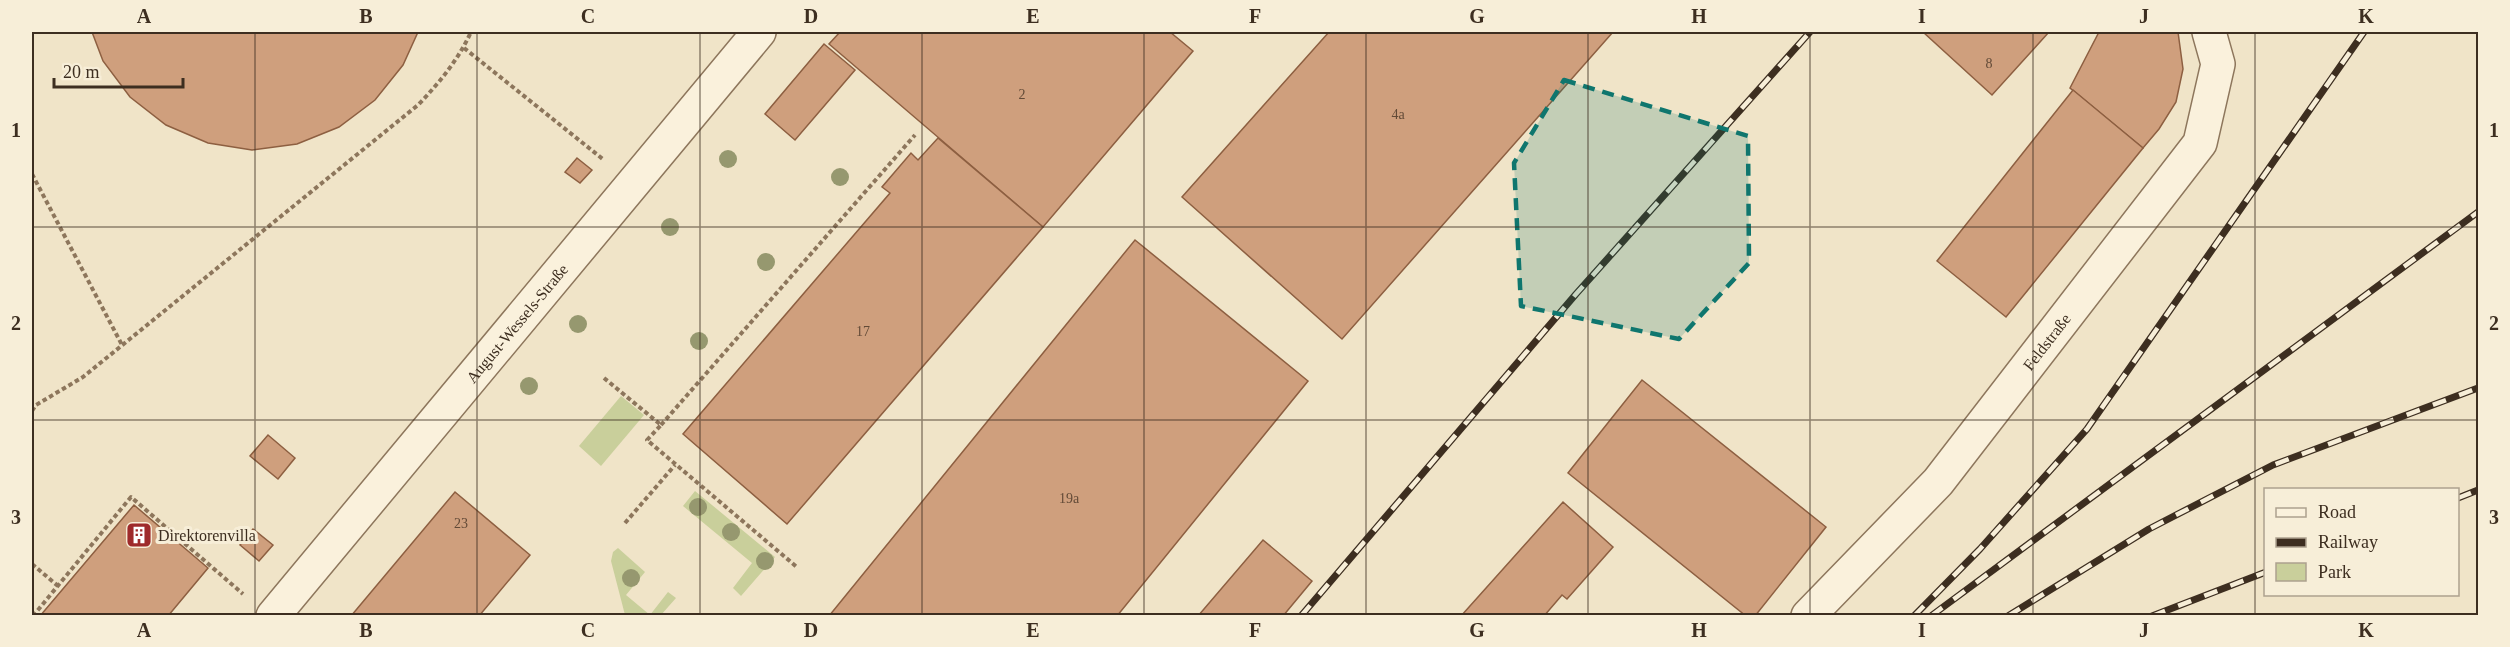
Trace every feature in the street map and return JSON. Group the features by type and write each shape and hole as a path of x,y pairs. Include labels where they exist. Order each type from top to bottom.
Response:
{"street":[{"name":"August-Wessels-Straße","path":"273,615 759,32"},
{"name":"Feldstraße","path":"1808,615 1938,482 2200,143 2218,64 2210,32"}],"path":[{"path":"32,411 36,405 83,376 418,105 445,77 464,48 471,32"},
{"path":"464,48 633,183"},
{"path":"798,568 647,440 915,135"},
{"path":"32,174 122,345"},
{"path":"604,378 661,425"},
{"path":"625,524 675,465"},
{"path":"33,615 131,497 236,589"},
{"path":"32,564 58,586"}],"highlighted area":[{"path":"1564,80 1748,136 1749,263 1679,339 1521,306 1514,163"}],"green space":[{"path":"621,396 644,415 601,466 579,446"},
{"path":"695,491 775,557 741,596 733,588 752,563 683,506"},
{"path":"618,548 645,572 626,595 650,615 625,615 611,561 613,552"},
{"path":"668,592 676,598 661,615 650,615"}],"building":[{"path":"92,32 418,32 403,65 375,100 339,127 297,144 252,150 208,143 166,125 130,97 103,61"},
{"path":"840,32 1170,32 1193,51 1043,227 829,44"},
{"path":"1329,32 1613,32 1342,339 1182,197"},
{"path":"1923,32 2049,32 1992,95"},
{"path":"2099,32 2178,32 2183,69 2176,102 2159,129 2143,148 2070,88"},
{"path":"824,44 855,70 795,140 765,114"},
{"path":"2073,90 2143,148 2006,317 1937,261"},
{"path":"938,138 1043,227 787,524 683,434 890,193 882,187 911,153 918,160"},
{"path":"577,158 592,170 580,183 565,172"},
{"path":"1135,240 1308,381 1117,616 829,616"},
{"path":"1642,380 1826,527 1755,616 1746,616 1568,473"},
{"path":"268,435 295,458 278,479 250,456"},
{"path":"455,492 530,555 479,616 351,616"},
{"path":"1563,502 1613,547 1567,599 1562,595 1544,616 1461,616"},
{"name":"Direktorenvilla","path":"134,505 208,568 168,616 40,616"},
{"path":"253,529 273,545 259,561 240,545"},
{"path":"1263,540 1312,581 1283,616 1198,616"}],"railway":[{"path":"1301,616 1576,294 1810,32"},
{"path":"1914,616 1980,549 2087,429 2364,32"},
{"path":"1931,616 2478,212"},
{"path":"2008,616 2149,529 2273,465 2478,388"},
{"path":"2459,498 2478,490"},
{"path":"2152,616 2264,573"}],"place":[{"name":"Direktorenvilla","path":"139,535"}]}
